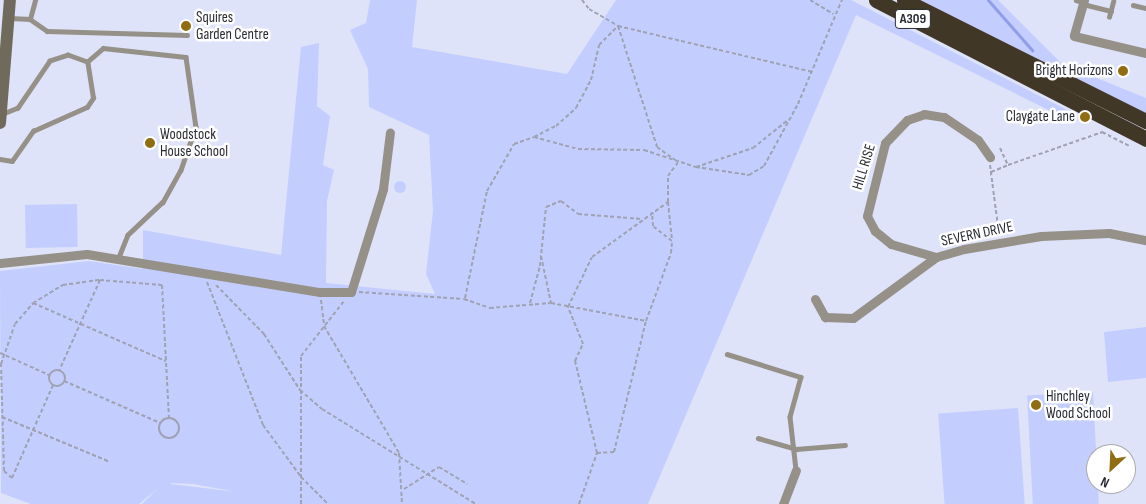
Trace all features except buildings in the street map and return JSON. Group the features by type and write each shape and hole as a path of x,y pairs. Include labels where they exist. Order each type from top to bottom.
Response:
{"highway":[{"name":"A309","path":"876,0 1142,144"},
{"name":"A309","path":"904,0 1146,121"}],"street":[{"path":"1,119 6,18 10,0"},
{"path":"1081,1 1074,36 1146,53"},
{"name":"HILL RISE","path":"936,257 891,244 875,232 867,216 885,144 907,120 924,114 944,117 978,140 990,157"},
{"path":"0,263 87,254 120,257 320,292 351,292 383,188 390,132"},
{"name":"SEVERN DRIVE","path":"815,299 825,317 853,318 936,257 999,241 1109,233 1146,240"},
{"path":"782,504 796,470"}],"lane":[{"path":"30,19 35,0"},
{"path":"1081,1 1111,11"},
{"path":"1109,17 1113,2"},
{"path":"1133,5 1146,8"},
{"path":"6,18 30,19 47,31 187,35"},
{"path":"87,62 103,48 186,57 196,126 182,170 163,202 128,235 120,257"},
{"path":"1,119 18,108 50,61 68,55 87,62"},
{"path":"0,159 12,161 33,132 87,106 93,98 87,62"},
{"path":"727,354 801,377 790,417 796,449 796,470"},
{"path":"758,438 796,449 845,444"}],"path":[{"path":"582,0 589,9 618,26 812,72"},
{"path":"810,0 833,14"},
{"path":"534,137 578,149 644,150 696,167 749,175 764,166 790,119 812,72 833,14 842,0"},
{"path":"464,299 487,191 497,166 514,144 556,126 576,108 591,80 599,45 618,26"},
{"path":"618,26 657,147 678,162"},
{"path":"696,167 753,148 790,119"},
{"path":"991,172 1102,132 1142,144"},
{"path":"1000,148 1008,165"},
{"path":"990,157 999,241"},
{"path":"597,453 614,452 646,321 672,253 668,176 678,162"},
{"path":"530,303 540,253 546,207 561,201 578,214 642,219"},
{"path":"579,504 597,453 574,361 583,344 568,307 592,257 668,202"},
{"path":"652,212 653,226 672,241"},
{"path":"540,253 552,303"},
{"path":"204,273 264,334 300,390 322,408 399,453 476,504"},
{"path":"204,273 263,424 300,476 328,504"},
{"path":"49,375 59,370 100,280"},
{"path":"2,354 49,375 53,385 12,478 4,471 2,354 15,324 33,302 63,284 100,280 162,285 169,418 178,425 174,436 162,435 160,422"},
{"path":"320,292 324,326 399,453 404,489 402,504"},
{"path":"301,504 301,356 351,292 464,299 490,308 530,303 552,303 646,321"},
{"path":"33,302 166,361"},
{"path":"59,370 64,381 160,422 169,418"},
{"path":"53,385 64,381"},
{"path":"2,417 110,462"},
{"path":"404,489 427,473 439,468 466,484"}],"shaded area":[{"path":"370,0 417,0 412,47 567,74 616,0 851,0 1067,110 1071,121 856,15 648,504 142,504 157,489 139,504 31,504 1,493 0,271 89,261 143,269 143,230 281,255 301,47 319,43 317,106 330,116 323,165 334,170 327,201 326,283 435,294 426,274 433,211 429,135 369,107 368,69 350,30 366,23","holes":["171,483 193,484 237,492"]},
{"path":"919,0 998,0 1062,64 1146,98 1146,114"},
{"path":"398,181 402,181 406,187 402,193 398,193 394,189 394,185"},
{"path":"77,204 78,247 26,248 25,205"},
{"path":"1146,327 1146,378 1108,382 1104,332"},
{"path":"1093,392 1096,444 1086,444 1086,494 1098,494 1099,504 1033,504 1027,395"},
{"path":"1018,408 1025,504 945,504 938,414"}],"waterway":[{"path":"988,0 1032,50"}],"place":[{"name":"Squires Garden Centre","path":"186,26"},
{"name":"Bright Horizons","path":"1123,71"},
{"name":"Claygate Lane","path":"1085,117"},
{"name":"Woodstock House School","path":"150,143"},
{"name":"Hinchley Wood School","path":"1036,405"}]}
